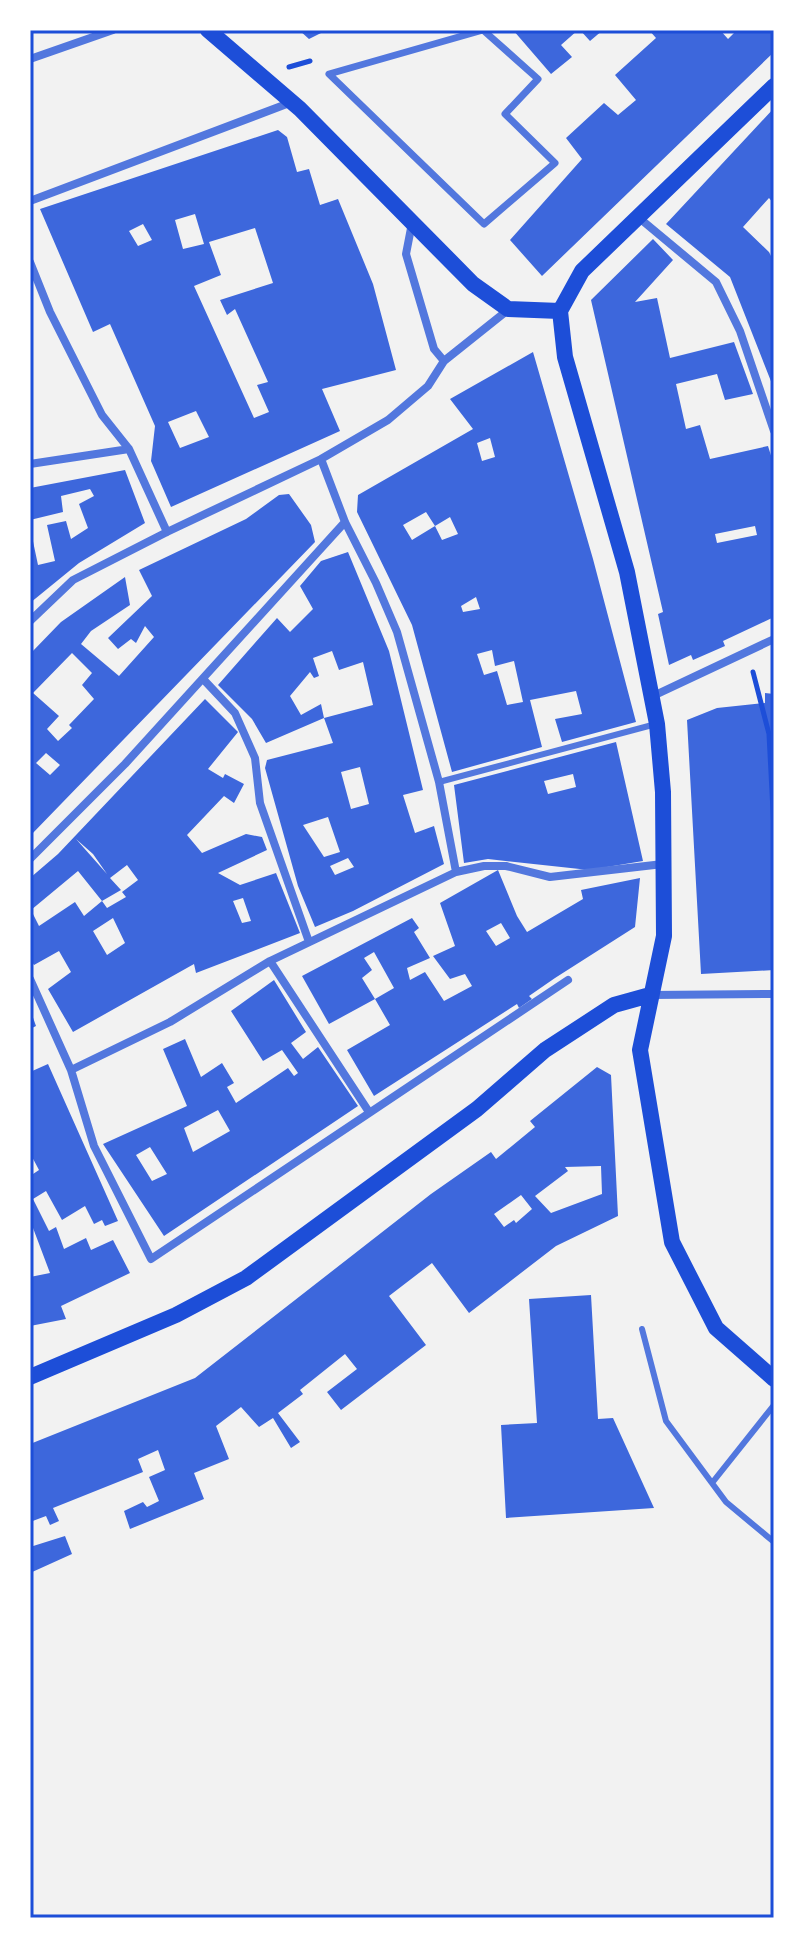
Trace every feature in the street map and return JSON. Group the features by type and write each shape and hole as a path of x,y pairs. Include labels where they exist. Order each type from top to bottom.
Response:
{"main road":[{"path":"208,30 292,102 473,284 508,309 560,311"},
{"path":"774,86 582,271 560,311 565,357 627,572 657,724 663,792 664,936 640,1050 672,1242 716,1328 774,1379"},
{"path":"30,1377 176,1315 246,1278 477,1109 545,1050 614,1005 650,995"}],"street":[{"path":"30,59 113,30"},
{"path":"483,30 538,79 505,114 555,163 484,224 329,74 483,30"},
{"path":"30,201 292,102"},
{"path":"638,217 716,282 740,331 774,431"},
{"path":"412,222 406,254 434,349 444,361"},
{"path":"30,262 50,312 102,415 129,449 167,532"},
{"path":"30,621 73,580 321,459 388,420 428,386 444,361 508,309"},
{"path":"30,464 129,449"},
{"path":"321,459 345,522 397,632 439,782 456,872"},
{"path":"30,859 204,680 345,522"},
{"path":"653,696 774,639"},
{"path":"204,680 235,713 255,758 260,803 309,942"},
{"path":"71,1070 170,1022 270,961 456,872 484,866 506,866 550,877 665,864"},
{"path":"270,961 369,1112"},
{"path":"30,979 71,1070 94,1146 151,1259 568,980"},
{"path":"650,995 774,994"}],"lane":[{"path":"439,782 657,724"},
{"path":"642,1329 666,1421 726,1502 774,1542"},
{"path":"712,1483 774,1405"}],"path":[{"path":"748,651 769,734 774,830"}],"building":[{"path":"299,30 327,30 309,39"},
{"path":"513,30 578,30 561,45 572,57 551,74"},
{"path":"580,30 603,30 590,41"},
{"path":"649,30 720,30 728,39 737,30 774,30 774,52 542,276 510,240 582,159 566,138 604,103 618,115 636,100 615,75 656,38"},
{"path":"774,108 774,204 769,198 743,227 769,252 774,262 774,389 730,277 666,224"},
{"path":"278,130 287,137 297,172 309,169 320,205 338,199 373,284 396,370 322,389 340,431 171,507 151,461 155,426 110,324 93,332 40,209","holes":["195,214 204,244 183,249 175,220","143,224 152,240 138,246 129,231","255,228 273,283 220,300 227,315 235,309 268,382 257,385 269,412 254,418 194,286 221,275 209,242","196,411 209,437 180,448 168,422"]},
{"path":"653,239 673,260 635,302 657,298 670,358 734,342 753,394 725,400 717,374 676,384 686,429 700,425 710,459 768,446 774,465 774,623 772,618 723,641 725,646 693,660 691,655 669,665 658,614 663,612 591,300","holes":["755,526 757,535 717,543 715,534"]},
{"path":"533,352 636,722 562,742 555,719 582,714 576,691 530,700 542,747 452,772 412,625 357,512 358,495 473,429 450,399","holes":["490,438 495,457 482,461 477,443","426,512 435,526 412,540 403,525","450,517 458,534 442,540 435,526","476,597 480,609 463,612 461,606","492,650 495,666 514,661 523,702 507,705 497,671 484,675 477,654"]},
{"path":"125,470 145,523 79,563 30,603 30,527 38,565 55,561 47,525 66,521 71,539 88,528 79,504 94,496 90,489 61,496 63,512 30,520 30,488"},
{"path":"289,494 311,525 315,542 30,836 30,654 61,622 125,577 130,605 91,631 81,644 119,676 154,637 145,626 136,643 131,639 118,649 108,638 152,596 139,570 246,519 279,495","holes":["72,653 92,673 82,685 94,699 58,741 47,729 59,716 33,693","46,753 60,765 50,775 36,763"]},
{"path":"348,552 389,651 423,790 403,795 415,833 434,826 444,864 315,927 298,886 265,768 267,760 333,743 324,718 266,743 252,719 218,685 277,618 290,632 313,609 300,586 321,561","holes":["332,651 339,670 363,662 373,705 324,718 321,704 301,715 290,696 310,672 314,678 319,676 313,658","360,767 369,804 351,809 341,772","328,817 340,852 324,857 303,825","348,858 354,867 335,875 330,866"]},
{"path":"765,693 774,694 774,970 701,974 687,720 717,708 765,703"},
{"path":"205,699 238,732 208,769 223,778 225,774 244,784 234,803 224,796 187,835 202,853 246,834 262,837 267,850 218,873 240,885 276,873 300,933 196,973 194,964 73,1032 48,989 71,972 59,951 34,965 30,959 30,878 58,854","holes":["76,839 93,854 107,874","127,865 138,880 122,892 126,897 107,908 102,901 121,890 110,878","78,871 102,901 84,916 75,902 39,926 31,910","243,898 251,921 242,923 233,901","113,918 125,943 107,955 93,931"]},
{"path":"616,742 643,861 589,870 488,859 464,863 454,785","holes":["573,774 576,787 548,794 544,781"]},
{"path":"498,870 527,932 583,899 581,890 640,878 635,927 529,996 532,999 519,1008 517,1004 374,1096 347,1050 390,1025 375,999 329,1024 302,976 412,918 419,928 414,932 430,958 407,968 410,980 425,972 444,1001 472,986 465,974 450,979 433,956 455,946 440,903","holes":["501,923 510,938 496,946 486,931","374,952 394,988 375,999 362,978 372,970 364,958"]},
{"path":"274,980 306,1032 291,1043 303,1059 318,1047 358,1106 164,1236 103,1144 187,1106 163,1049 185,1039 201,1077 222,1063 234,1083 227,1087 236,1103 288,1068 294,1076 298,1073 282,1050 263,1061 231,1011","holes":["218,1110 230,1131 193,1152 184,1128","150,1147 167,1174 152,1181 136,1155"]},
{"path":"30,1009 36,1026 30,1029"},
{"path":"48,1064 118,1221 105,1226 102,1220 94,1224 85,1206 62,1220 46,1191 33,1199 49,1231 56,1227 64,1249 86,1238 91,1250 113,1240 130,1273 61,1306 66,1319 30,1326 30,1277 50,1273 30,1220 30,1176 39,1170 30,1153 30,1072"},
{"path":"597,1067 611,1075 618,1216 556,1246 469,1313 432,1263 389,1296 426,1345 341,1410 327,1392 357,1369 345,1354 300,1390 303,1394 278,1413 300,1442 291,1448 273,1418 259,1427 241,1407 216,1426 229,1459 194,1473 204,1499 130,1529 124,1511 143,1502 147,1507 159,1501 149,1477 165,1470 158,1450 138,1459 143,1472 53,1508 59,1521 50,1525 46,1516 30,1522 30,1444 195,1378 431,1194 491,1152 496,1159 535,1127 530,1121","holes":["601,1166 602,1194 551,1213 535,1196 568,1171 565,1167","521,1195 532,1209 516,1223 514,1220 504,1227 494,1214"]},
{"path":"591,1295 598,1419 613,1418 654,1508 506,1518 501,1425 537,1423 529,1299"},
{"path":"65,1536 72,1554 30,1573 30,1547"}]}
